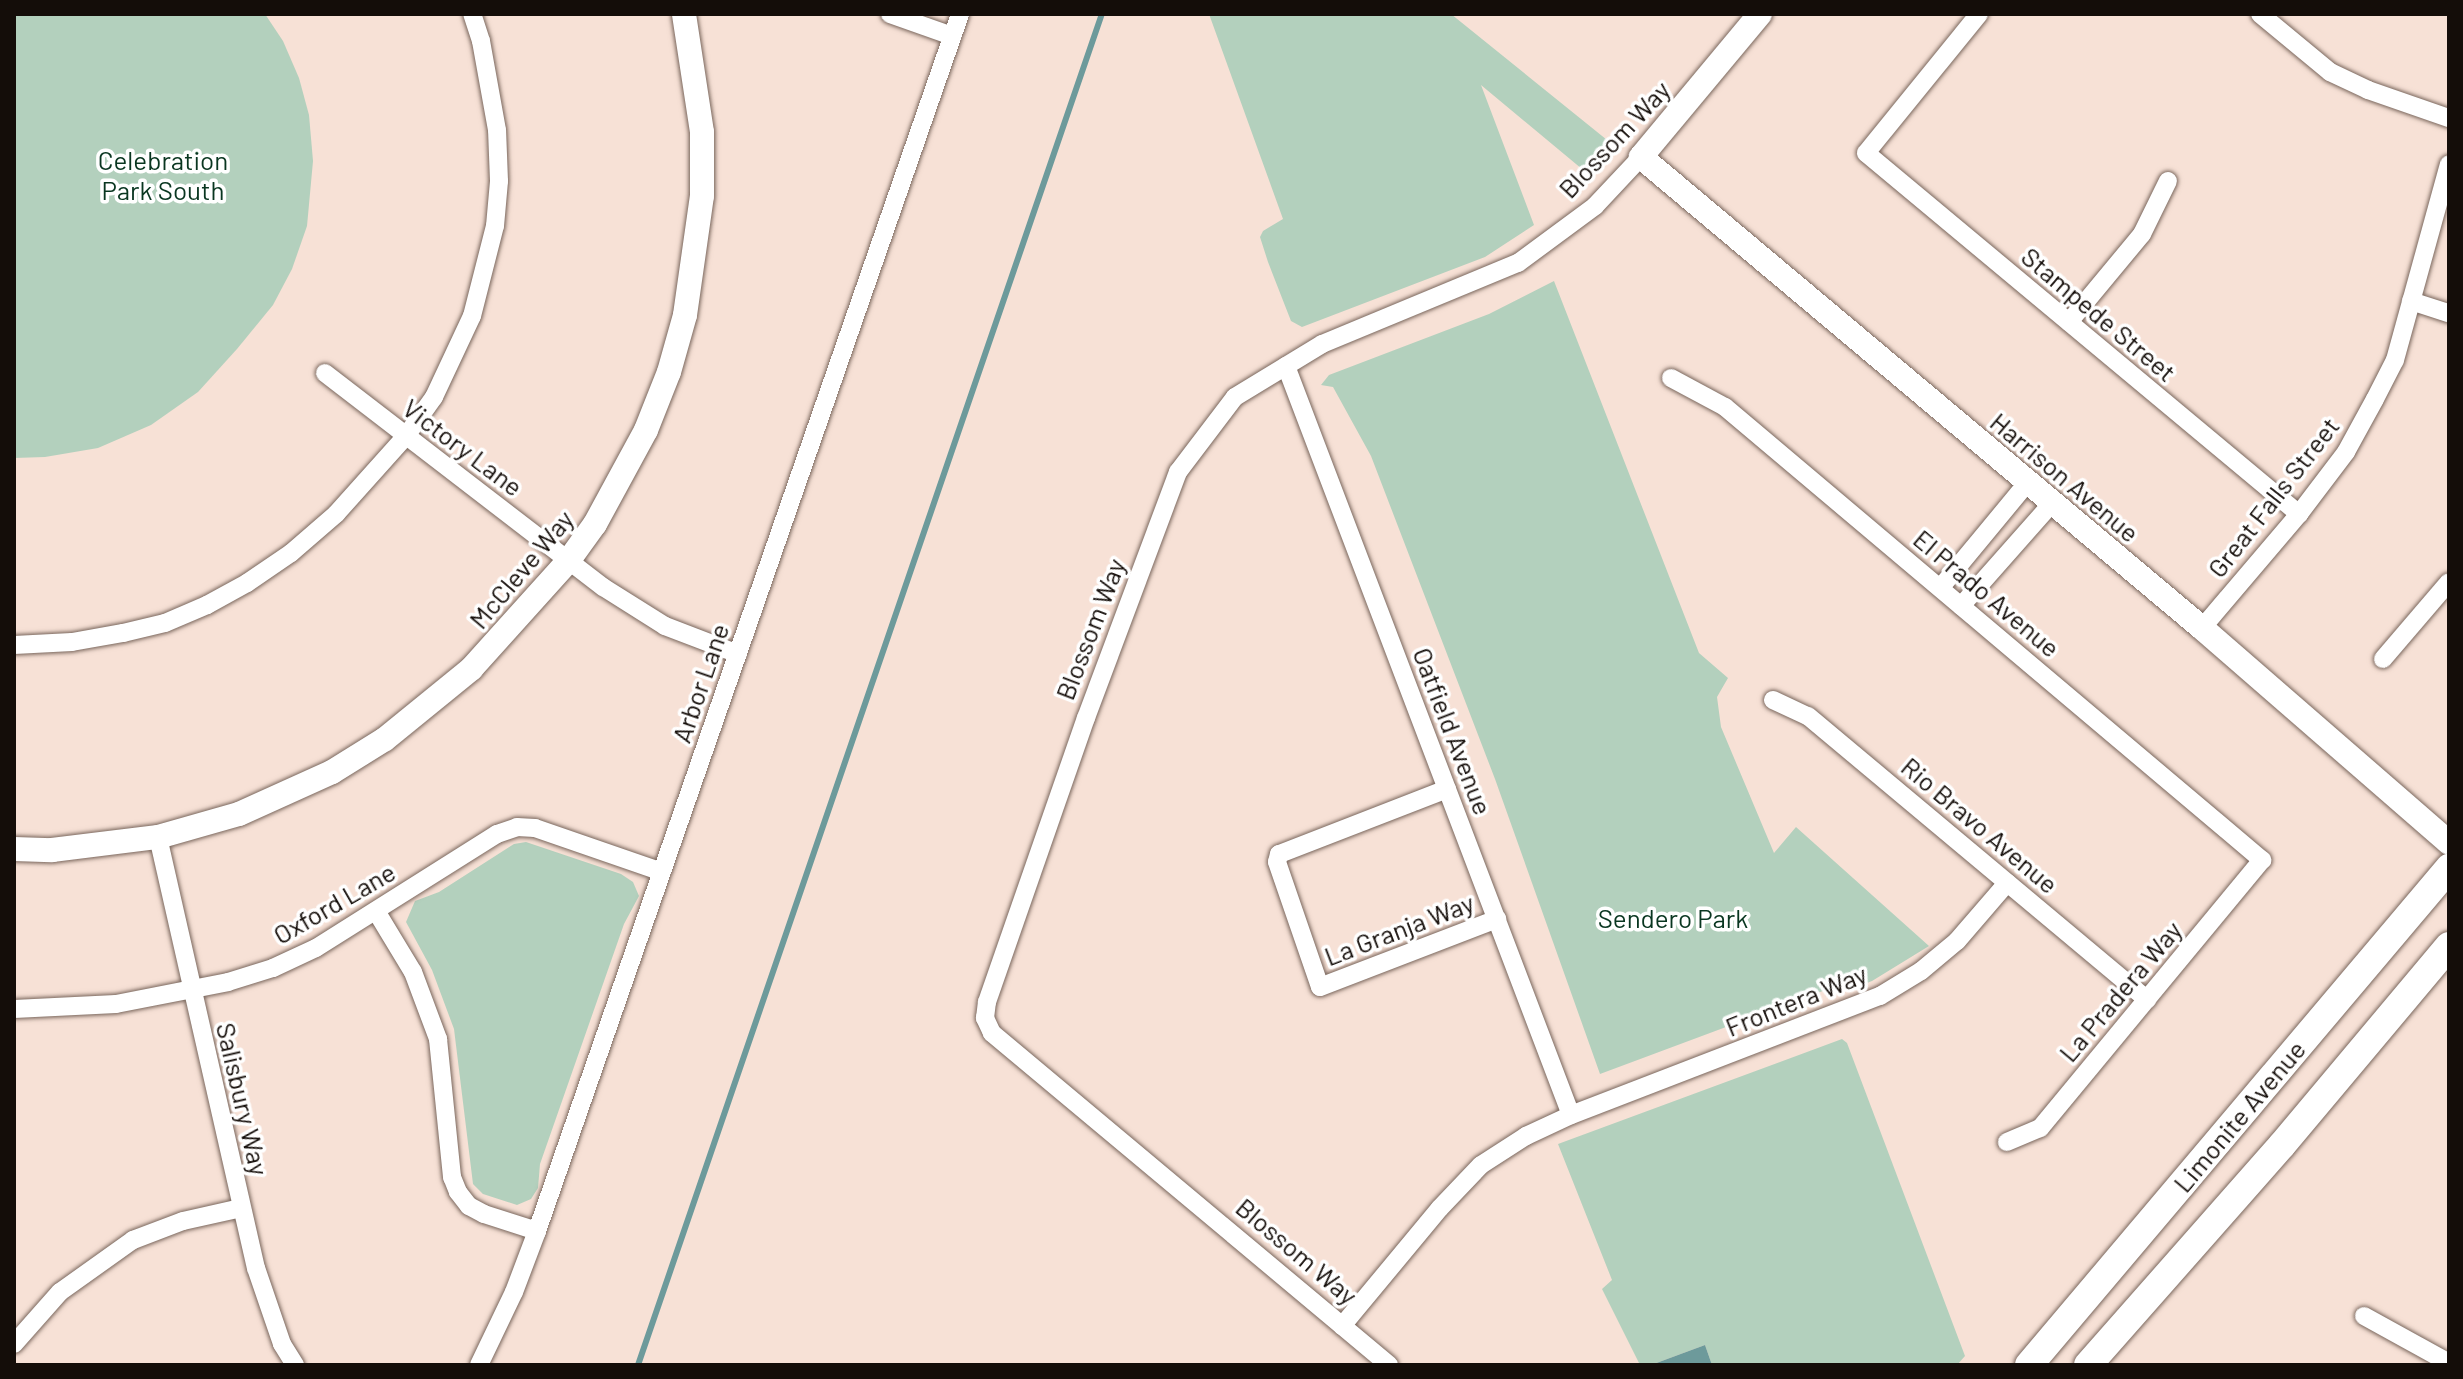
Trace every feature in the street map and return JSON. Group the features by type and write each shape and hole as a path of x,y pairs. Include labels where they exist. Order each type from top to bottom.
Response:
{"main road":[{"name":"Limonite Avenue","path":"2029,1365 2449,868"},
{"name":"Limonite Avenue","path":"2088,1365 2282,1145 2449,946"}],"street":[{"path":"14,645 72,642 123,633 165,623 220,598 291,553 336,514 406,436 434,397 472,316 495,226 499,181 497,130 481,41 472,14"},
{"name":"McCleve Way","path":"14,849 52,850 158,837 239,814 288,795 385,739 471,669 569,560 595,524 646,430 669,372 685,315 696,256 702,180 698,94 684,14"},
{"path":"890,14 952,36"},
{"name":"Arbor Lane","path":"479,1365 514,1292 537,1231 960,14"},
{"name":"Blossom Way","path":"1389,1365 992,1033 985,1018 987,1002 1086,718 1178,472 1235,397 1322,344 1518,263 1595,206 1641,157 1760,14"},
{"name":"Stampede Street","path":"1979,14 1866,153 2299,514"},
{"path":"2260,14 2330,72 2368,90 2449,118"},
{"name":"Harrison Avenue","path":"1641,157 2202,628 2449,843"},
{"name":"Great Falls Street","path":"2202,628 2299,514 2346,452 2375,399 2395,360 2449,164"},
{"path":"2069,322 2142,234 2168,181"},
{"path":"2411,301 2449,313"},
{"name":"Oatfield Avenue","path":"1286,366 1571,1115"},
{"name":"Victory Lane","path":"325,373 569,560 665,626 738,654"},
{"name":"El Prado Avenue","path":"1671,378 1725,407 2262,860"},
{"path":"1941,587 2028,482"},
{"path":"1961,606 2052,503"},
{"path":"2383,659 2449,582"},
{"name":"Rio Bravo Avenue","path":"1773,700 1808,716 2147,999"},
{"name":"La Granja Way","path":"1447,789 1279,854 1277,862 1320,987 1497,919"},
{"name":"Oxford Lane","path":"14,1009 116,1004 273,968 376,911 497,834 517,827 535,828 662,872"},
{"name":"Salisbury Way","path":"158,837 241,1208 267,1306 282,1344 295,1365"},
{"name":"La Pradera Way","path":"2007,1142 2040,1128 2262,860"},
{"name":"Frontera Way","path":"1342,1326 1440,1208 1481,1165 1526,1136 1571,1115 1880,996 1921,971 1957,941 2007,883"},
{"path":"376,911 413,972 438,1039 452,1177 458,1192 469,1206 484,1214 537,1231"},
{"path":"14,1344 60,1292 133,1240 183,1221 241,1208"},
{"path":"2364,1316 2449,1363"}],"green space":[{"name":"Celebration Park South","path":"14,14 265,14 283,41 299,78 309,115 313,161 307,226 292,269 273,305 237,349 198,392 151,425 98,448 45,457 14,458"},
{"path":"1209,14 1451,14 1612,144 1588,174 1481,85 1534,225 1485,257 1302,327 1291,321 1260,237 1263,231 1283,219"},
{"name":"Sendero Park","path":"1554,281 1699,653 1728,678 1717,697 1721,727 1774,853 1796,827 1929,946 1872,981 1840,993 1836,986 1600,1074 1495,779 1371,456 1333,387 1321,385 1329,375 1489,314"},
{"path":"526,842 621,874 633,882 639,896 624,924 540,1164 538,1188 531,1199 517,1205 483,1194 473,1184 454,1029 432,970 406,922 415,901 439,892 514,844"},
{"path":"1842,1039 1847,1043 1965,1356 1957,1365 1712,1365 1705,1345 1651,1365 1640,1365 1602,1289 1612,1280 1558,1144"}],"water":[{"path":"1705,1345 1712,1365 1651,1365"}],"waterway":[{"path":"638,1365 1102,14"}]}
